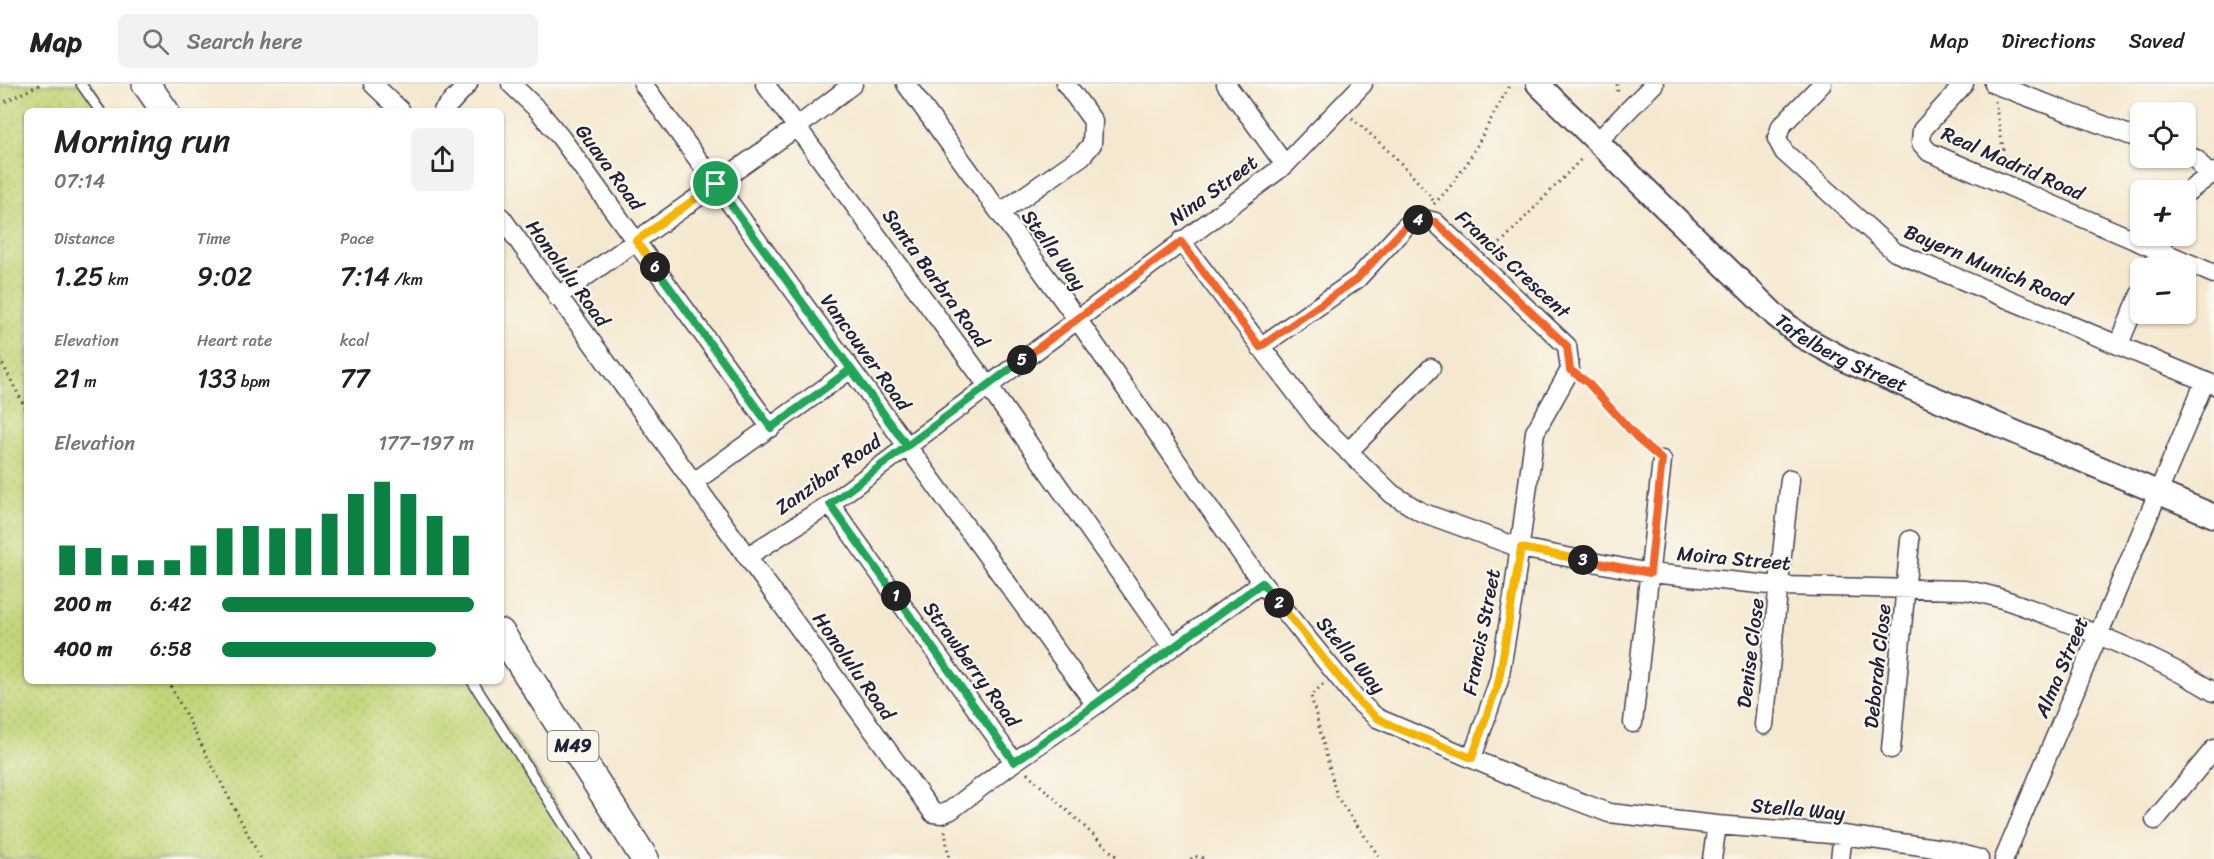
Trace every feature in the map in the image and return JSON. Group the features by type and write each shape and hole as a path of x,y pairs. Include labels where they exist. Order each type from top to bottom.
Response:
{"main road":[{"path":"146,84 163,108"},
{"name":"M49","path":"504,638 645,859"}],"street":[{"path":"373,84 398,108"},
{"path":"446,108 468,84"},
{"name":"Guava Road","path":"512,84 550,123 771,428"},
{"name":"Vancouver Road","path":"643,84 1096,705"},
{"name":"Santa Barbra Road","path":"765,84 988,386 1172,647"},
{"path":"557,297 797,127 853,84"},
{"name":"Stella Way","path":"906,84 1077,319 1262,583 1358,701 1377,718 1596,810 1717,825 1843,835 1943,849 1979,859"},
{"path":"1000,213 1082,156 1092,144 1092,121 1066,84"},
{"path":"1226,84 1285,165"},
{"name":"Nina Street","path":"1077,319 1285,165 1363,84"},
{"name":"Tafelberg Street","path":"1538,84 1593,146 1776,316 1801,336 1849,362 2214,516"},
{"path":"1593,146 1654,84"},
{"name":"Bayern Munich Road","path":"1822,84 1780,126 1777,139 1784,152 1895,252 2209,383"},
{"name":"Real Madrid Road","path":"1964,84 1925,124 1920,136 1929,152 2010,187 2130,231"},
{"path":"1994,84 2130,135"},
{"path":"2196,159 2211,174 2196,185"},
{"path":"1260,347 1357,279 1406,226 1420,218"},
{"name":"Francis Crescent","path":"1420,218 1435,222 1567,346 1570,370"},
{"name":"Honolulu Road","path":"504,222 748,556 929,811 942,814"},
{"name":"Moira Street","path":"1181,242 1302,402 1348,452 1392,494 1409,506 1521,548 1650,573 1780,586 1964,590 1988,594 2099,634 2197,681 2214,692"},
{"name":"Real Madrid Road","path":"2167,246 2214,274"},
{"path":"2119,344 2130,318"},
{"name":"Zanzibar Road","path":"748,556 830,504 1077,319"},
{"path":"1348,452 1431,368"},
{"path":"694,482 851,369"},
{"path":"1521,548 1535,432 1570,370"},
{"name":"Alma Street","path":"2004,859 2158,492 2209,383"},
{"path":"1633,723 1662,460"},
{"name":"Denise Close","path":"1764,725 1790,479"},
{"name":"Strawberry Road","path":"830,504 1014,762"},
{"name":"Deborah Close","path":"1891,749 1910,540"},
{"name":"Francis Street","path":"1472,758 1499,680 1521,548"},
{"path":"942,814 951,810 1262,583"},
{"path":"2155,820 2214,749"},
{"path":"1713,859 1717,825"},
{"path":"1840,859 1843,835"}],"lane":[{"path":"81,84 98,108"},
{"path":"473,684 586,859"}],"path":[{"path":"0,104 41,84"},
{"path":"1420,218 1449,188 1468,162 1510,84"},
{"path":"1994,84 1996,110 2010,187"},
{"path":"1346,114 1388,150 1435,202"},
{"path":"1480,264 1593,146"},
{"path":"0,359 24,405"},
{"path":"1570,370 1587,382 1641,442 1662,460"},
{"path":"1334,672 1311,696 1337,798 1382,859"},
{"path":"170,684 261,859"},
{"path":"1014,762 1119,859"},
{"path":"942,814 949,859"},
{"path":"1191,859 1194,856 1207,859"}],"green space":[{"path":"0,84 91,84 106,108 24,108 24,684 479,684 592,859 0,859"}],"route":[{"path":"716,184 636,241 771,428 851,369 907,446 1181,242 1260,347 1357,279 1406,226 1420,218 1435,222 1567,346 1570,370 1587,382 1641,442 1662,460 1650,573 1521,548 1499,680 1472,758 1377,718 1358,701 1262,583 1014,762 830,504 907,446 716,184"}]}
